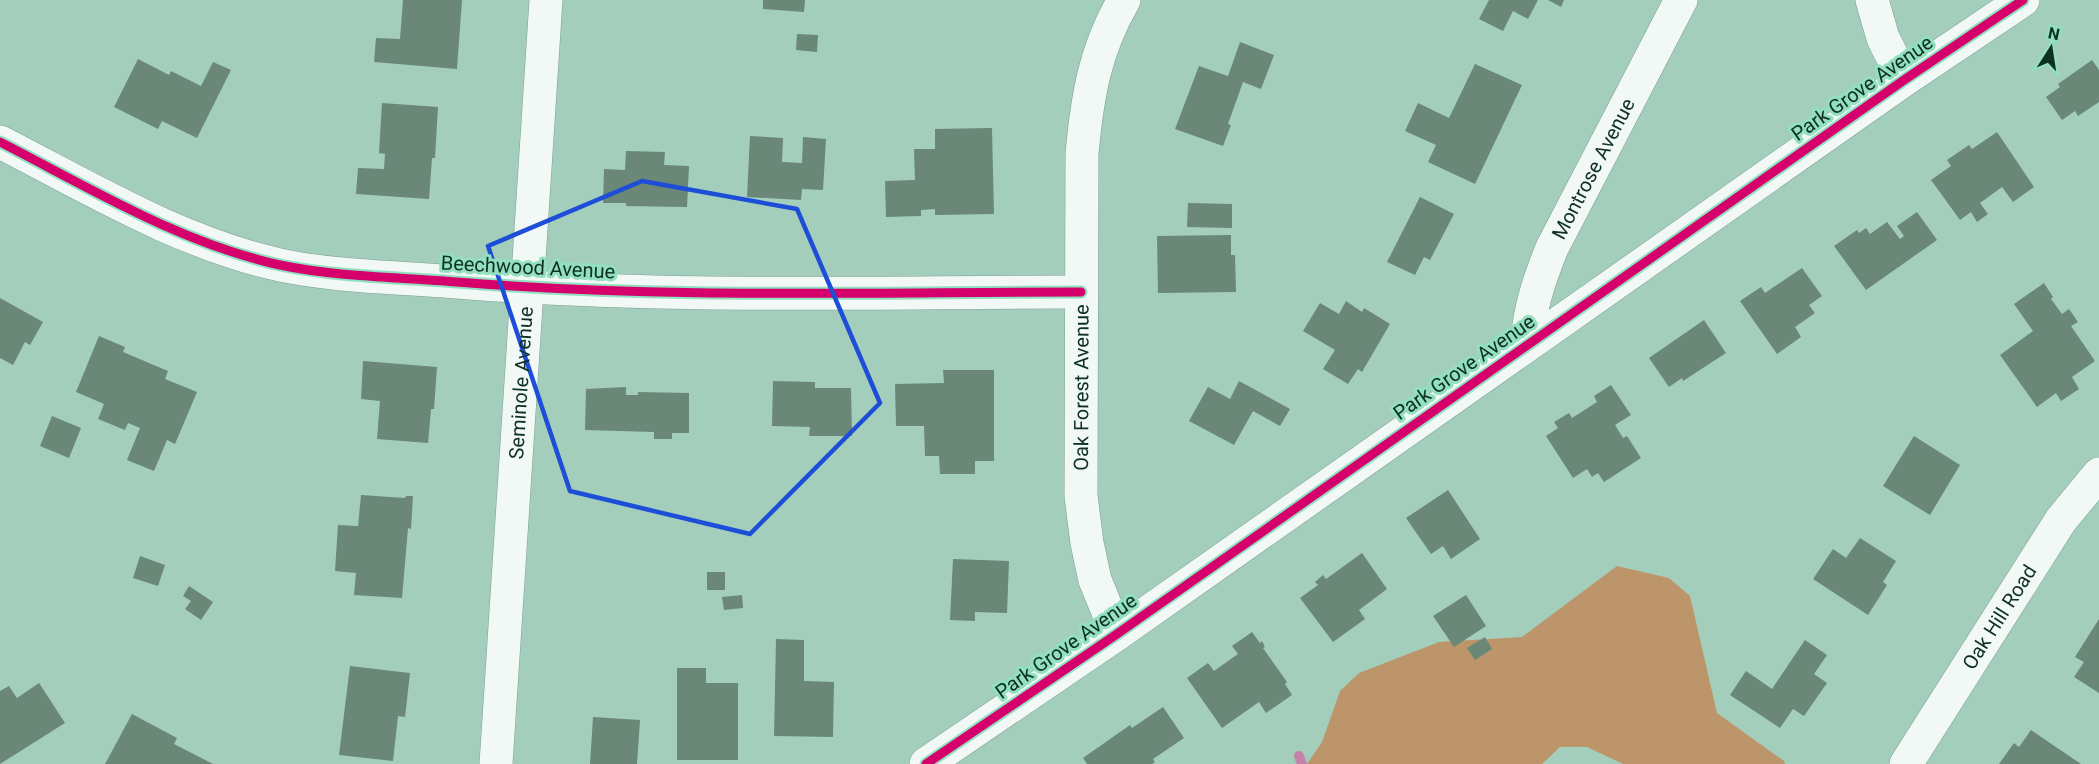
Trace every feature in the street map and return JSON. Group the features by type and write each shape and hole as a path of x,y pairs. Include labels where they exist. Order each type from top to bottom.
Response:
{"street":[{"name":"Seminole Avenue","path":"496,764 546,0"},
{"name":"Oak Forest Avenue","path":"1117,634 1095,580 1087,543 1081,496 1082,154 1087,102 1099,52 1124,0"},
{"name":"Montrose Avenue","path":"1527,344 1528,322 1538,283 1552,248 1681,0"},
{"path":"1872,0 1882,38 1904,80"},
{"name":"Park Grove Avenue","path":"926,764 1117,634 1904,80 2023,0"},
{"name":"Beechwood Avenue","path":"0,142 173,230 279,264 341,273 528,288 729,292 1081,292"},
{"name":"Oak Hill Road","path":"1906,764 2061,520 2099,474"}],"highlighted area":[{"path":"642,181 797,209 880,403 750,534 570,491 488,246"}],"shaded area":[{"path":"1617,566 1669,578 1690,596 1717,713 1785,764 1623,764 1587,747 1560,747 1542,764 1307,764 1322,742 1340,691 1359,673 1439,642 1522,637"}],"building":[{"path":"403,0 462,0 457,69 374,62 376,38 400,39"},
{"path":"763,0 805,0 804,12 763,9"},
{"path":"1489,0 1538,0 1528,19 1513,11 1503,31 1479,19"},
{"path":"1548,0 1564,0 1561,7"},
{"path":"797,34 818,35 817,52 796,50"},
{"path":"1240,42 1274,55 1261,89 1243,82 1223,146 1175,129 1199,66 1228,76"},
{"path":"138,59 169,75 171,71 201,86 213,62 231,70 197,138 162,121 158,129 114,107"},
{"path":"2092,60 2099,70 2099,102 2078,116 2075,111 2062,120 2046,97 2060,87 2058,84"},
{"path":"1475,64 1522,85 1475,184 1428,162 1436,145 1405,131 1418,103 1449,118"},
{"path":"382,103 438,107 435,158 432,158 429,199 356,194 358,168 384,169 385,154 379,153"},
{"path":"992,128 994,214 935,215 935,209 921,210 921,216 886,217 885,181 915,180 914,149 935,149 935,129"},
{"path":"1997,132 2034,187 2013,202 2002,187 1980,203 1988,214 1977,222 1971,212 1960,220 1931,180 1951,166 1947,160 1969,145 1972,149"},
{"path":"750,136 783,138 782,162 802,163 803,137 826,139 823,190 802,189 801,200 747,197"},
{"path":"626,151 665,152 664,165 689,166 687,207 626,206 626,203 603,203 604,169 625,170"},
{"path":"1420,197 1454,214 1430,260 1424,257 1415,275 1387,262"},
{"path":"1188,203 1232,204 1232,228 1187,227"},
{"path":"1917,212 1937,240 1866,290 1834,246 1857,230 1859,233 1866,228 1870,234 1887,222 1900,239 1904,236 1897,226"},
{"path":"1231,235 1231,255 1235,255 1236,292 1158,293 1157,236"},
{"path":"1802,268 1822,296 1809,305 1815,313 1795,327 1801,337 1777,354 1740,301 1761,287 1765,293"},
{"path":"2044,283 2053,297 2051,299 2062,314 2069,309 2078,322 2071,326 2095,361 2072,377 2079,389 2061,401 2056,393 2037,407 2000,355 2033,331 2014,304"},
{"path":"0,298 43,322 30,345 25,342 13,365 0,358"},
{"path":"1346,301 1362,312 1364,308 1390,324 1362,372 1358,369 1348,384 1323,369 1335,350 1303,331 1320,303 1339,314"},
{"path":"1704,320 1726,353 1683,381 1682,378 1669,387 1649,358"},
{"path":"99,336 125,347 123,352 168,371 165,379 197,392 175,444 167,440 154,471 127,460 140,428 128,423 125,430 98,419 104,404 76,392"},
{"path":"363,361 437,367 434,409 431,409 428,443 377,439 380,401 361,399"},
{"path":"943,370 994,370 994,461 975,461 975,474 940,474 939,456 925,456 924,426 896,426 895,384 944,383"},
{"path":"773,381 815,382 815,388 851,388 852,436 809,436 810,427 772,426"},
{"path":"1239,381 1290,409 1280,426 1253,411 1234,445 1189,421 1208,387 1230,399"},
{"path":"1611,385 1631,415 1615,425 1623,438 1627,436 1641,458 1604,482 1598,473 1592,477 1587,469 1573,478 1546,436 1558,428 1554,422 1569,413 1572,418 1597,402 1594,396"},
{"path":"626,387 626,395 638,395 638,392 689,393 689,433 672,433 672,439 654,439 654,432 585,430 586,389"},
{"path":"52,416 81,428 69,458 40,446"},
{"path":"1914,436 1960,465 1930,515 1883,486"},
{"path":"1448,490 1480,539 1451,559 1443,546 1431,554 1406,518"},
{"path":"361,495 405,498 413,496 402,598 354,595 356,573 335,571 338,525 358,526"},
{"path":"1860,538 1896,561 1883,582 1887,585 1868,615 1813,579 1833,549 1846,558"},
{"path":"1362,553 1387,589 1359,610 1365,619 1333,642 1300,598 1318,585 1315,582 1323,575 1326,579"},
{"path":"140,556 165,565 158,586 133,578"},
{"path":"953,559 1009,561 1007,613 975,612 975,621 950,620"},
{"path":"707,572 725,572 725,590 707,590"},
{"path":"189,586 213,602 201,620 185,609 191,601 183,596"},
{"path":"742,595 743,608 724,610 722,597"},
{"path":"1466,595 1486,626 1454,647 1433,616"},
{"path":"2099,619 2099,693 2074,677 2084,662 2075,657"},
{"path":"1252,632 1260,643 1262,641 1265,647 1263,648 1287,682 1285,684 1292,695 1266,713 1259,702 1222,728 1187,678 1208,663 1214,671 1238,654 1232,646"},
{"path":"1485,637 1492,649 1475,660 1467,648"},
{"path":"776,639 804,640 804,681 834,682 833,737 774,736"},
{"path":"1805,640 1827,655 1814,674 1827,683 1804,716 1793,709 1780,728 1730,695 1746,671 1772,689"},
{"path":"350,666 410,673 405,717 398,716 393,761 339,755"},
{"path":"677,668 706,668 706,683 738,683 738,760 677,760"},
{"path":"39,683 65,723 0,764 0,691 9,686 17,698"},
{"path":"1163,707 1184,738 1153,759 1155,762 1152,764 1087,764 1083,758 1130,725 1132,728"},
{"path":"132,714 177,738 174,744 213,764 105,764"},
{"path":"593,717 640,720 637,764 590,764"},
{"path":"2031,730 2081,764 1999,764 2014,743 2019,747"}],"waterway":[{"path":"1299,756 1302,764"}],"cycle path":[{"path":"926,764 1117,634 1904,80 2023,0"},
{"path":"0,142 171,229 243,255 280,265 323,272 613,291 691,293 1081,292"}]}
